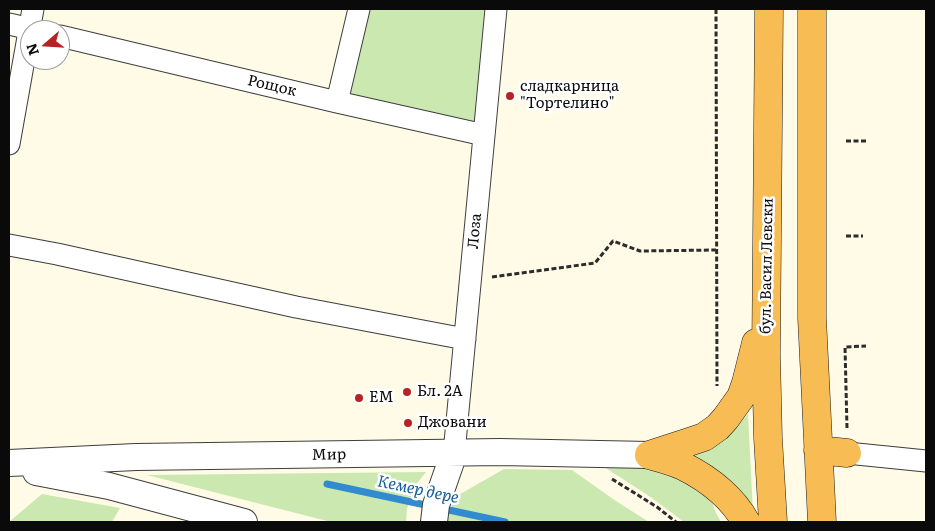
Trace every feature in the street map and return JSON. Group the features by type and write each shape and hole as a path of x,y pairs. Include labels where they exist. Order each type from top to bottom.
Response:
{"highway":[{"name":"бул. Васил Левски","path":"769,9 766,355 770,488 773,522"},
{"path":"812,9 812,318 822,522"},
{"path":"649,455 704,436 718,427 735,406 741,397 746,383 767,295"},
{"path":"818,450 847,453"},
{"path":"649,455 681,466 706,480 733,503 746,522"}],"street":[{"path":"337,102 359,9"},
{"name":"Лоза","path":"454,453 496,9"},
{"name":"Рощок","path":"70,38 484,135"},
{"path":"9,144 23,70"},
{"path":"9,245 296,307 465,338"},
{"name":"Мир","path":"9,465 136,457 500,452 649,455"},
{"path":"434,522 436,505 454,453"},
{"path":"847,453 926,461"},
{"name":"Мир","path":"9,465 109,486 244,522"}],"path":[{"path":"716,9 717,390"},
{"path":"846,141 867,141"},
{"path":"846,236 863,236"},
{"path":"495,276 595,263 614,241 640,251 716,250"},
{"path":"847,453 845,347 866,346"},
{"path":"610,478 657,507 676,522"}],"green space":[{"path":"359,9 496,9 484,135 337,102"},
{"path":"748,414 753,512 674,456 703,449 729,436"},
{"path":"595,461 644,464 681,478 712,501 721,522 684,522 652,498"},
{"path":"504,469 572,470 649,522 448,522 448,516 455,497"},
{"path":"426,472 414,487 407,509 406,522 331,522 147,475"},
{"path":"42,494 120,508 112,522 9,522"}],"waterway":[{"name":"Кемер дере","path":"327,484 505,522"}],"place":[{"name":"сладкарница \"Тортелино\"","path":"510,96"},
{"name":"Бл. 2А","path":"407,392"},
{"name":"ЕМ","path":"359,398"},
{"name":"Джовани","path":"408,423"}]}
